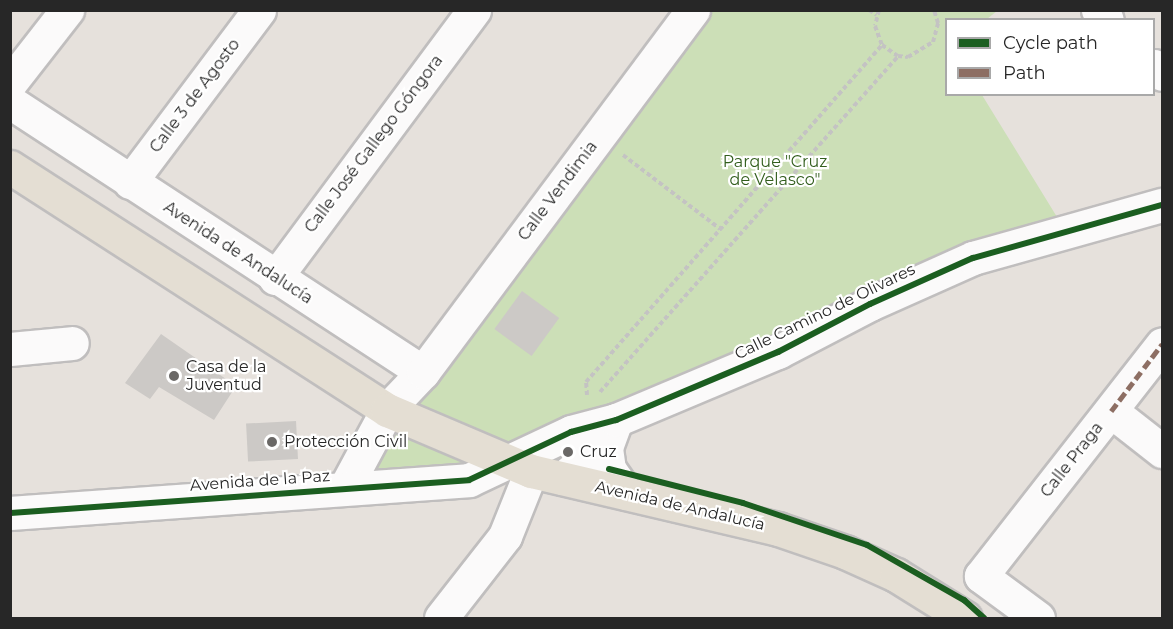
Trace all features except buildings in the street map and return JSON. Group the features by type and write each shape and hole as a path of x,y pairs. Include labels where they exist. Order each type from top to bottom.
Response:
{"main road":[{"name":"Avenida de Andalucía","path":"10,167 315,367 387,410 519,467 778,529 845,552 896,575 965,618"}],"street":[{"path":"10,83 68,10"},
{"name":"Calle 3 de Agosto","path":"130,182 259,10"},
{"name":"Calle José Gallego Góngora","path":"274,278 474,10"},
{"name":"Calle Vendimia","path":"423,372 693,10"},
{"name":"Avenida de Andalucía","path":"10,102 274,278 423,372"},
{"name":"Calle Camino de Olivares","path":"519,467 571,432 616,420 778,352 870,304 973,258 1162,205"},
{"path":"10,349 72,343"},
{"name":"Calle Praga","path":"1038,618 981,576 1162,344"},
{"path":"345,488 387,410 423,372"},
{"path":"1111,411 1162,450"},
{"path":"563,478 590,456 616,420"},
{"path":"616,420 606,448 609,469 626,493"},
{"path":"441,618 505,536 519,467"},
{"name":"Avenida de la Paz","path":"10,513 469,480 519,467"}],"path":[{"path":"869,10 878,13 875,26 882,45 898,56 918,54 933,42 938,23 934,10"},
{"path":"882,45 586,382 587,399 596,396 898,56"},
{"path":"599,137 720,229"}],"green space":[{"name":"Parque \"Cruz de Velasco\"","path":"693,11 997,11 988,18 945,18 945,96 983,96 1065,230 507,462 345,488"}],"marked path":[{"path":"1111,411 1162,344"}],"cycle path":[{"path":"10,513 469,480 571,432 616,420 778,352 870,304 973,258 1162,205"},
{"path":"609,469 743,503 867,545 964,600 984,618"}],"place":[{"name":"Casa de la Juventud","path":"174,376"},
{"name":"Protección Civil","path":"272,442"},
{"name":"Cruz","path":"568,452"}]}
